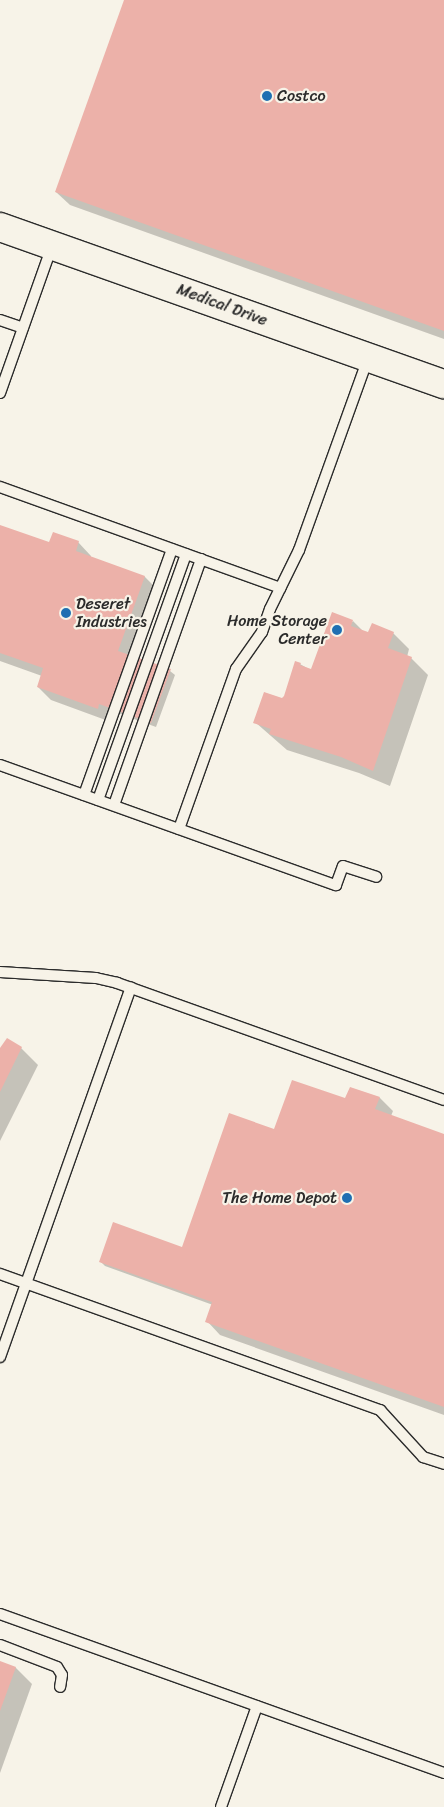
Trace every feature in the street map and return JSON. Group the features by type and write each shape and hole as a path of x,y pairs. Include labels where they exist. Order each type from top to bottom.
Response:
{"street":[{"name":"Medical Drive","path":"0,227 444,384"}],"lane":[{"path":"0,392 53,245"},
{"path":"0,320 23,328"},
{"path":"179,828 236,669 240,661 258,640 280,588 299,550 368,357"},
{"path":"0,487 280,588"},
{"path":"84,795 172,549"},
{"path":"98,800 186,554"},
{"path":"114,805 201,559"},
{"path":"0,764 336,885 343,866 376,878"},
{"path":"0,972 96,978 132,988 444,1100"},
{"path":"0,1357 132,988"},
{"path":"0,1274 380,1410 423,1457 444,1464"},
{"path":"0,1614 444,1773"},
{"path":"0,1645 58,1667 62,1675 60,1687"},
{"path":"221,1807 257,1706"}],"building":[{"name":"Costco","path":"124,0 444,0 444,331 55,192"},
{"name":"Deseret Industries","path":"0,525 49,542 53,532 79,541 76,551 145,576 118,651 171,669 151,723 99,704 98,709 37,687 43,668 0,653"},
{"path":"332,612 353,620 351,626 368,632 372,623 394,632 388,648 412,657 373,771 341,757 269,734 271,729 253,723 264,692 282,698 284,696 295,661 311,669"},
{"path":"7,1038 22,1047 0,1092 0,1048"},
{"name":"The Home Depot","path":"292,1080 345,1098 350,1087 380,1097 375,1109 444,1134 444,1407 205,1322 212,1302 99,1262 113,1222 182,1247 229,1113 274,1129"},
{"path":"0,1661 16,1667 0,1711"}],"place":[{"name":"Costco","path":"267,96"},
{"name":"Deseret Industries","path":"66,613"},
{"name":"Home Storage Center","path":"337,630"},
{"name":"The Home Depot","path":"347,1198"}]}
